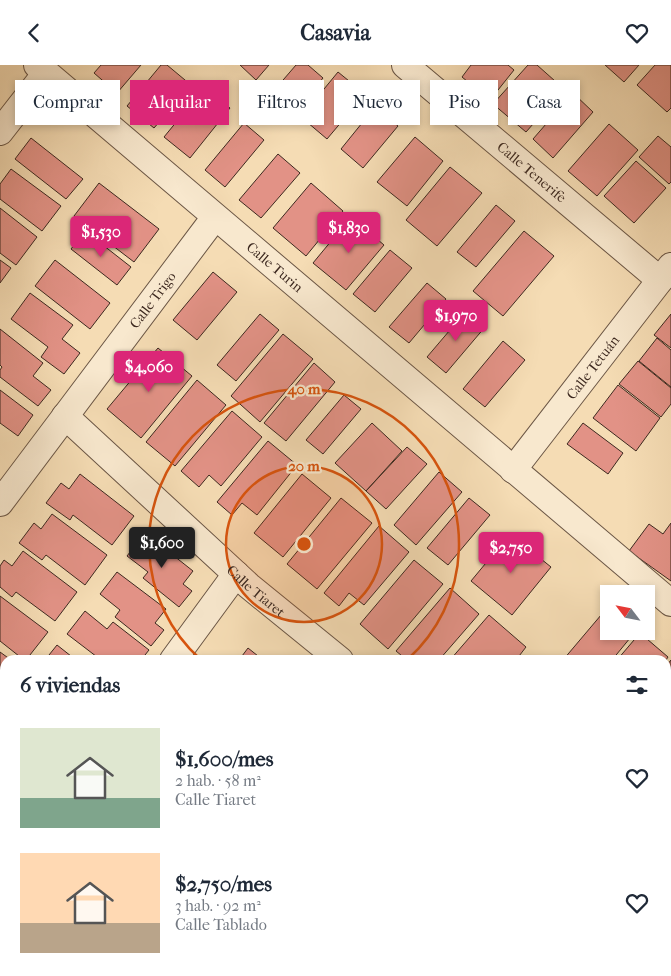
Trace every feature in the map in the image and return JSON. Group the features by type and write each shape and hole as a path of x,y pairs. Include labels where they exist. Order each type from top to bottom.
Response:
{"street":[{"name":"Calle Tenerife","path":"405,65 665,273"},
{"path":"0,132 41,69"},
{"name":"Calle Turin","path":"41,69 671,603"},
{"name":"Calle Trigo","path":"0,503 215,217"},
{"name":"Calle Tetuán","path":"514,470 665,273"},
{"name":"Calle Tiaret","path":"65,416 249,586 334,655"},
{"path":"177,655 236,574"}],"building":[{"path":"101,65 141,65 120,90 120,80 102,80 94,73"},
{"path":"161,65 167,65 185,80 149,80"},
{"path":"240,65 269,65 256,80"},
{"path":"296,65 308,65 323,78 321,80 283,80"},
{"path":"471,65 508,65 514,70 498,90 498,80 466,80 462,77"},
{"path":"528,65 537,65 554,80 515,80"},
{"path":"605,65 639,65 624,82"},
{"path":"655,65 671,65 671,108 667,112 637,85"},
{"path":"338,72 348,80 334,80 334,125 339,125 327,139 310,125 324,125 324,89"},
{"path":"508,87 508,117 498,108 498,98"},
{"path":"580,100 593,112 553,158 533,139 545,125 580,125"},
{"path":"609,124 638,150 597,196 568,171"},
{"path":"174,125 216,125 190,158 164,137"},
{"path":"242,125 246,125 264,140 225,187 205,170"},
{"path":"360,125 398,126 363,168 341,149"},
{"path":"518,125 532,125 526,132"},
{"path":"658,136 671,147 671,182 669,184 639,157"},
{"path":"415,137 443,161 407,206 377,182"},
{"path":"31,138 83,179 66,199 15,159"},
{"path":"278,154 300,173 261,218 239,200"},
{"path":"636,161 666,188 634,223 604,196"},
{"path":"450,167 482,193 437,246 406,220"},
{"path":"11,169 61,206 42,231 0,199 0,184"},
{"path":"99,183 159,229 134,262 74,216"},
{"path":"311,183 343,211 306,256 273,228"},
{"path":"496,205 515,221 476,267 457,252"},
{"path":"0,208 37,237 16,265 0,253"},
{"path":"351,217 384,245 346,290 313,263"},
{"path":"85,231 131,267 117,285 71,249"},
{"path":"524,231 554,256 503,316 473,291"},
{"path":"390,250 412,268 375,312 353,294"},
{"path":"0,260 11,268 0,283"},
{"path":"55,260 110,303 90,329 35,286"},
{"path":"213,272 237,292 197,340 173,320"},
{"path":"427,283 446,299 409,343 389,327"},
{"path":"30,293 73,325 62,339 80,353 64,374 41,357 48,347 11,319"},
{"path":"467,310 485,327 446,373 427,357"},
{"path":"260,314 279,330 236,381 217,365"},
{"path":"671,314 671,348 654,335"},
{"path":"0,329 43,363 33,376 51,390 38,406 0,377 2,367 0,365"},
{"path":"283,334 313,359 260,422 231,396"},
{"path":"657,338 671,350 671,387 639,361"},
{"path":"503,341 525,360 485,407 463,389"},
{"path":"158,348 192,376 141,438 107,409"},
{"path":"638,361 671,388 671,404 661,417 619,384"},
{"path":"314,363 335,382 286,441 264,423"},
{"path":"197,380 226,405 175,466 146,442"},
{"path":"618,385 660,418 636,451 593,418"},
{"path":"0,390 33,415 18,436 0,423"},
{"path":"344,395 361,409 323,454 306,440"},
{"path":"232,411 262,437 221,486 209,475 199,487 181,471"},
{"path":"372,423 402,451 366,491 335,463"},
{"path":"583,423 623,453 608,474 567,444"},
{"path":"268,441 297,465 257,515 242,503 232,515 217,502"},
{"path":"407,447 427,464 386,509 366,491"},
{"path":"439,472 462,492 416,545 394,525"},
{"path":"80,474 134,516 112,545 73,515 70,520 46,503 61,483 69,489"},
{"path":"302,474 331,498 283,557 254,533"},
{"path":"341,498 372,523 317,589 287,564"},
{"path":"469,498 490,515 448,565 427,548"},
{"path":"52,514 107,555 85,585 46,555 42,560 19,543 34,523 41,529"},
{"path":"671,523 671,581 629,551 649,524 663,534"},
{"path":"379,526 409,552 364,605 349,593 339,606 324,593"},
{"path":"145,533 193,571 183,584 192,591 179,607 143,578 148,572 127,556"},
{"path":"510,534 551,567 512,615 471,581"},
{"path":"23,551 77,592 55,621 16,592 12,597 0,587 0,566 4,560 12,566"},
{"path":"414,560 443,584 388,649 360,624"},
{"path":"117,572 166,609 155,623 164,630 151,646 115,617 120,610 100,594"},
{"path":"450,588 479,614 443,655 401,655 396,651"},
{"path":"0,596 48,632 30,655 18,655 0,641"},
{"path":"85,611 107,629 113,622 149,650 145,655 94,655 67,634"},
{"path":"489,615 526,647 520,655 454,655"},
{"path":"600,616 600,640 628,640 616,655 567,655"},
{"path":"634,640 648,640 666,655 621,655"},
{"path":"57,645 70,655 49,655"},
{"path":"248,648 257,655 243,655"}]}
